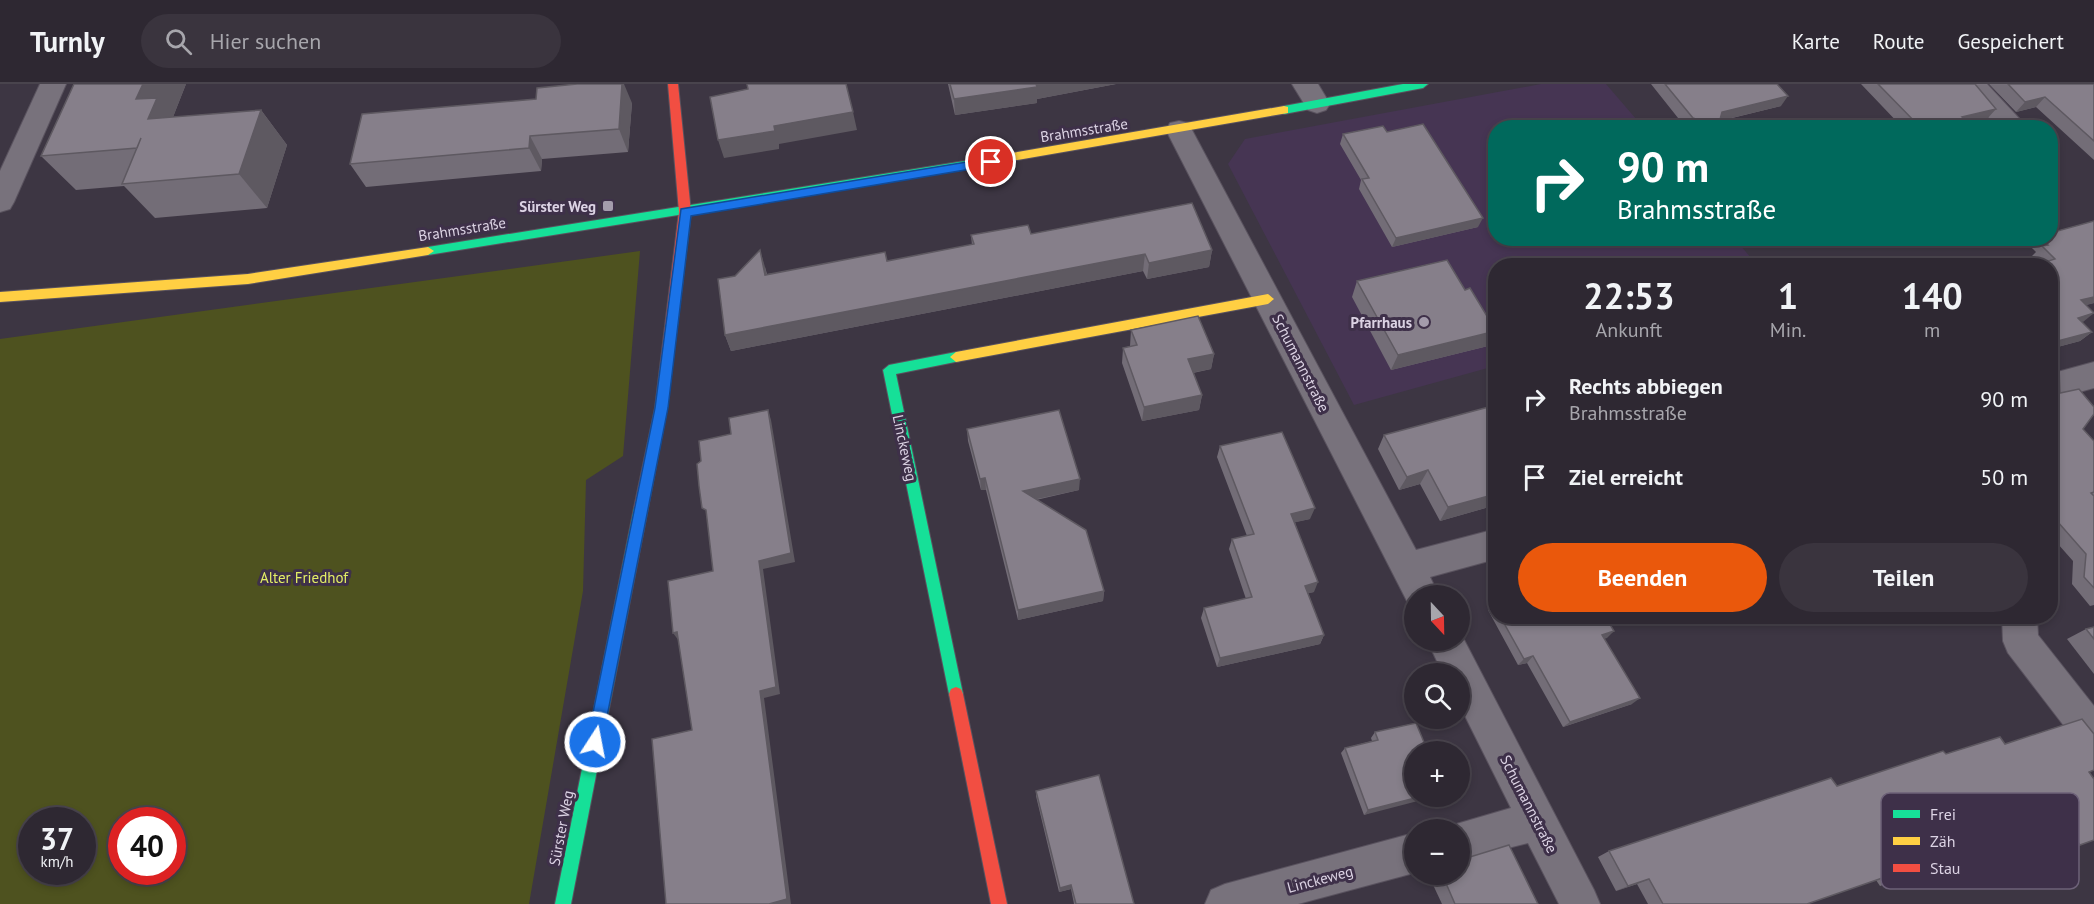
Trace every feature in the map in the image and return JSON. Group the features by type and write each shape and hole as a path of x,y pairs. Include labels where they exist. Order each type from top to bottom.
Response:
{"street":[{"path":"0,202 53,84"},
{"name":"Sürster Weg","path":"563,904 661,408 685,213 673,84"},
{"name":"Brahmsstraße","path":"0,297 248,279 685,213 1179,130 1311,94 1423,84"},
{"path":"1971,84 2007,120"},
{"name":"Schumannstraße","path":"1179,130 1415,582"},
{"name":"Linckeweg","path":"999,904 889,370 1268,299"},
{"path":"2058,385 2094,375"},
{"path":"1415,582 1488,548"},
{"path":"2020,624 2021,641 2094,735"},
{"name":"Schumannstraße","path":"1451,651 1580,904"},
{"path":"1470,838 1537,821"},
{"name":"Linckeweg","path":"1225,904 1404,856"}],"shaded area":[{"path":"1541,84 1606,84 1637,120 1488,120 1488,246 1741,246 1751,258 1488,258 1488,368 1354,405 1228,164 1245,139"}],"green space":[{"name":"Alter Friedhof","path":"640,251 623,456 586,480 583,591 529,904 0,904 0,339"}],"building":[{"path":"74,84 143,84 136,99 157,98 148,119 261,110 239,174 122,184 137,148 41,156"},
{"path":"577,84 622,84 619,129 530,136 529,148 350,164 362,114 536,99 537,88"},
{"path":"747,84 846,84 853,112 774,126 775,131 718,140 710,97 748,89"},
{"path":"950,84 1036,84 1037,87 954,99"},
{"path":"1665,84 1777,84 1788,96 1722,112 1720,120 1693,118"},
{"path":"1878,84 1975,84 1996,109 1962,117 1965,120 1913,120"},
{"path":"2008,84 2094,84 2094,141 2045,97 2025,102"},
{"path":"1423,124 1483,218 1396,238 1362,179 1369,178 1343,134 1383,126 1387,132"},
{"path":"1192,203 1212,250 1149,263 1145,254 725,335 718,279 735,276 760,250 765,275 885,252 887,261 974,244 971,235 1028,225 1031,234"},
{"path":"2094,221 2094,297 2081,300 2094,313 2078,318 2092,332 2058,341 2058,258 2054,258 2042,246 2058,246 2058,231"},
{"path":"1447,260 1465,290 1470,288 1488,318 1488,333 1398,355 1357,281"},
{"path":"1198,316 1214,354 1188,359 1202,395 1144,407 1123,348 1137,345 1131,330"},
{"path":"2058,366 2060,393 2079,389 2094,407 2094,414 2083,429 2094,441 2094,492 2091,493 2094,496 2094,588 2084,577 2086,554 2058,522"},
{"path":"1488,407 1488,496 1448,507 1428,470 1407,477 1384,435"},
{"path":"768,410 791,553 759,561 776,687 760,691 787,899 769,904 666,904 652,739 692,730 677,632 673,633 668,581 713,571 706,510 702,508 699,486 697,464 701,461 699,441 731,434 729,418"},
{"path":"1059,410 1080,479 1023,491 1086,530 1104,591 1018,610 985,478 980,479 967,429"},
{"path":"1282,432 1315,508 1291,514 1318,582 1305,586 1324,635 1220,658 1204,608 1252,597 1232,539 1254,534 1220,446"},
{"path":"1504,624 1610,624 1614,631 1602,635 1640,698 1570,722 1533,656 1524,659"},
{"path":"2094,627 2094,639 2086,629"},
{"path":"2082,719 2094,734 2094,770 2089,772 2094,779 2094,840 2079,844 2079,793 1881,793 1881,878 1807,904 1663,904 1649,879 1628,886 1609,851 1831,778 1837,786 1943,751 1946,754 2000,737 2005,744"},
{"path":"1404,726 1404,729 1418,729 1423,741 1404,741 1404,801 1368,810 1345,748 1378,740 1375,732"},
{"path":"1099,775 1134,904 1076,904 1071,885 1060,888 1036,791"},
{"path":"1509,845 1538,904 1455,904 1447,885 1470,885 1470,857"}],"traffic: fast":[{"path":"1284,110 1423,84"},
{"path":"428,251 971,164"},
{"path":"956,357 889,370 956,694"},
{"path":"563,904 641,508"}],"traffic: slow":[{"path":"971,164 1284,110"},
{"path":"0,297 248,279 428,251"},
{"path":"956,357 1268,299"}],"traffic: jam":[{"path":"641,508 661,408 685,212 673,84"},
{"path":"956,694 999,904"}],"place":[{"name":"Sürster Weg","path":"608,206"},
{"name":"Pfarrhaus","path":"1424,322"}],"route":[{"path":"595,742 661,408 685,213 991,162"}]}
